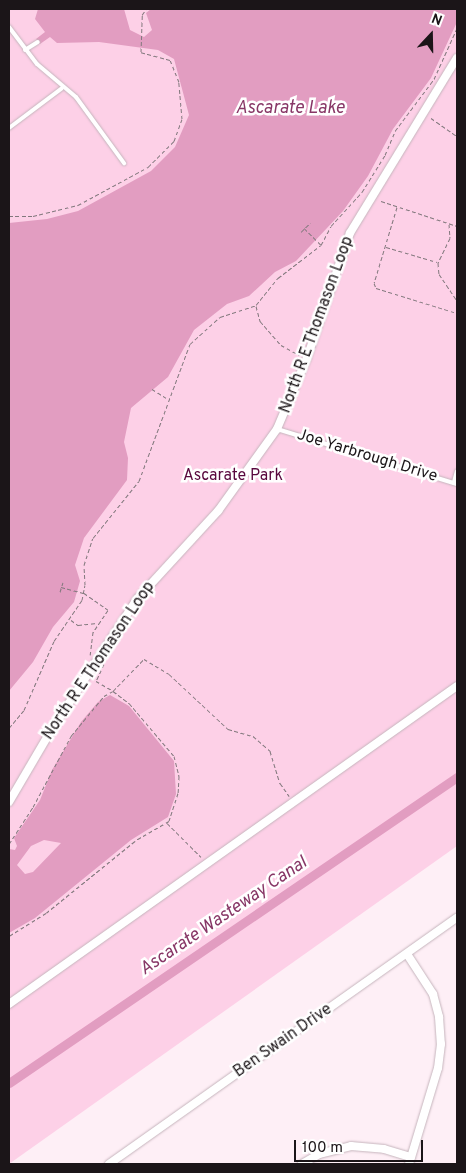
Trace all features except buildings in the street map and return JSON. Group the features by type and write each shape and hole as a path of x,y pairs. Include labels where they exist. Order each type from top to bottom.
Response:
{"street":[{"name":"North R E Thomason Loop","path":"9,802 50,732 137,599 218,511 277,429 307,358 342,250 372,194 457,58"},
{"path":"9,1004 457,686"},
{"name":"Ben Swain Drive","path":"109,1164 457,918"},
{"path":"302,1164 319,1154 351,1146 384,1150 410,1161 438,1068 440,1028 432,994 407,954"},
{"path":"120,1157 126,1164"}],"lane":[{"path":"9,27 25,50 62,88 76,97 124,163"},
{"path":"25,50 38,42"},
{"path":"9,128 62,88"},
{"name":"Joe Yarbrough Drive","path":"277,429 455,483"},
{"path":"455,483 457,471"}],"path":[{"path":"146,9 142,15 141,50 165,57 176,71"},
{"path":"9,728 24,710 48,651 70,620 84,593 83,569 90,544 136,487 195,338 224,315 256,305 278,278 321,245 331,226 362,192 385,155 395,131 434,78 457,28"},
{"path":"424,113 457,136"},
{"path":"372,194 382,203 457,226"},
{"path":"398,208 374,283 376,288 457,313 457,308"},
{"path":"300,232 310,223"},
{"path":"448,223 450,238 438,263 439,274 457,301"},
{"path":"304,228 321,245"},
{"path":"385,246 438,263"},
{"path":"256,305 258,319 281,345 307,358"},
{"path":"152,389 169,400"},
{"path":"60,592 63,582"},
{"path":"61,587 84,593"},
{"path":"70,620 78,625 99,624"},
{"path":"144,659 178,681 228,730 253,736 270,751 280,784 294,802"},
{"path":"9,844 33,808 52,767 83,718 96,702 113,691 129,703 162,738 178,763 178,793 167,823 135,841 46,913 9,936"},
{"path":"167,823 206,864"}],"green space":[{"name":"Ascarate Park","path":"9,9 457,9 457,846 9,1164"}],"water":[{"name":"Ascarate Lake","path":"38,9 124,9 130,30 144,37 152,30 146,13 151,9 457,9 457,22 431,78 393,129 368,176 343,211 296,261 275,272 249,296 227,304 194,330 168,377 131,408 124,442 128,458 127,480 84,538 75,565 80,581 74,602 53,627 33,662 9,691 9,223 47,219 78,211 151,171 175,147 189,115 174,59 158,50 99,42 57,43 50,37 40,44 36,39 45,32 35,19"},
{"path":"110,695 129,706 174,761 176,794 168,817 131,840 35,918 9,933 9,849 15,850 17,846 14,838 40,800 52,770 81,722 98,702","holes":["44,840 61,843 33,872 25,874 17,865 31,846"]}],"waterway":[{"name":"Ascarate Wasteway Canal","path":"9,1083 457,777"}]}
